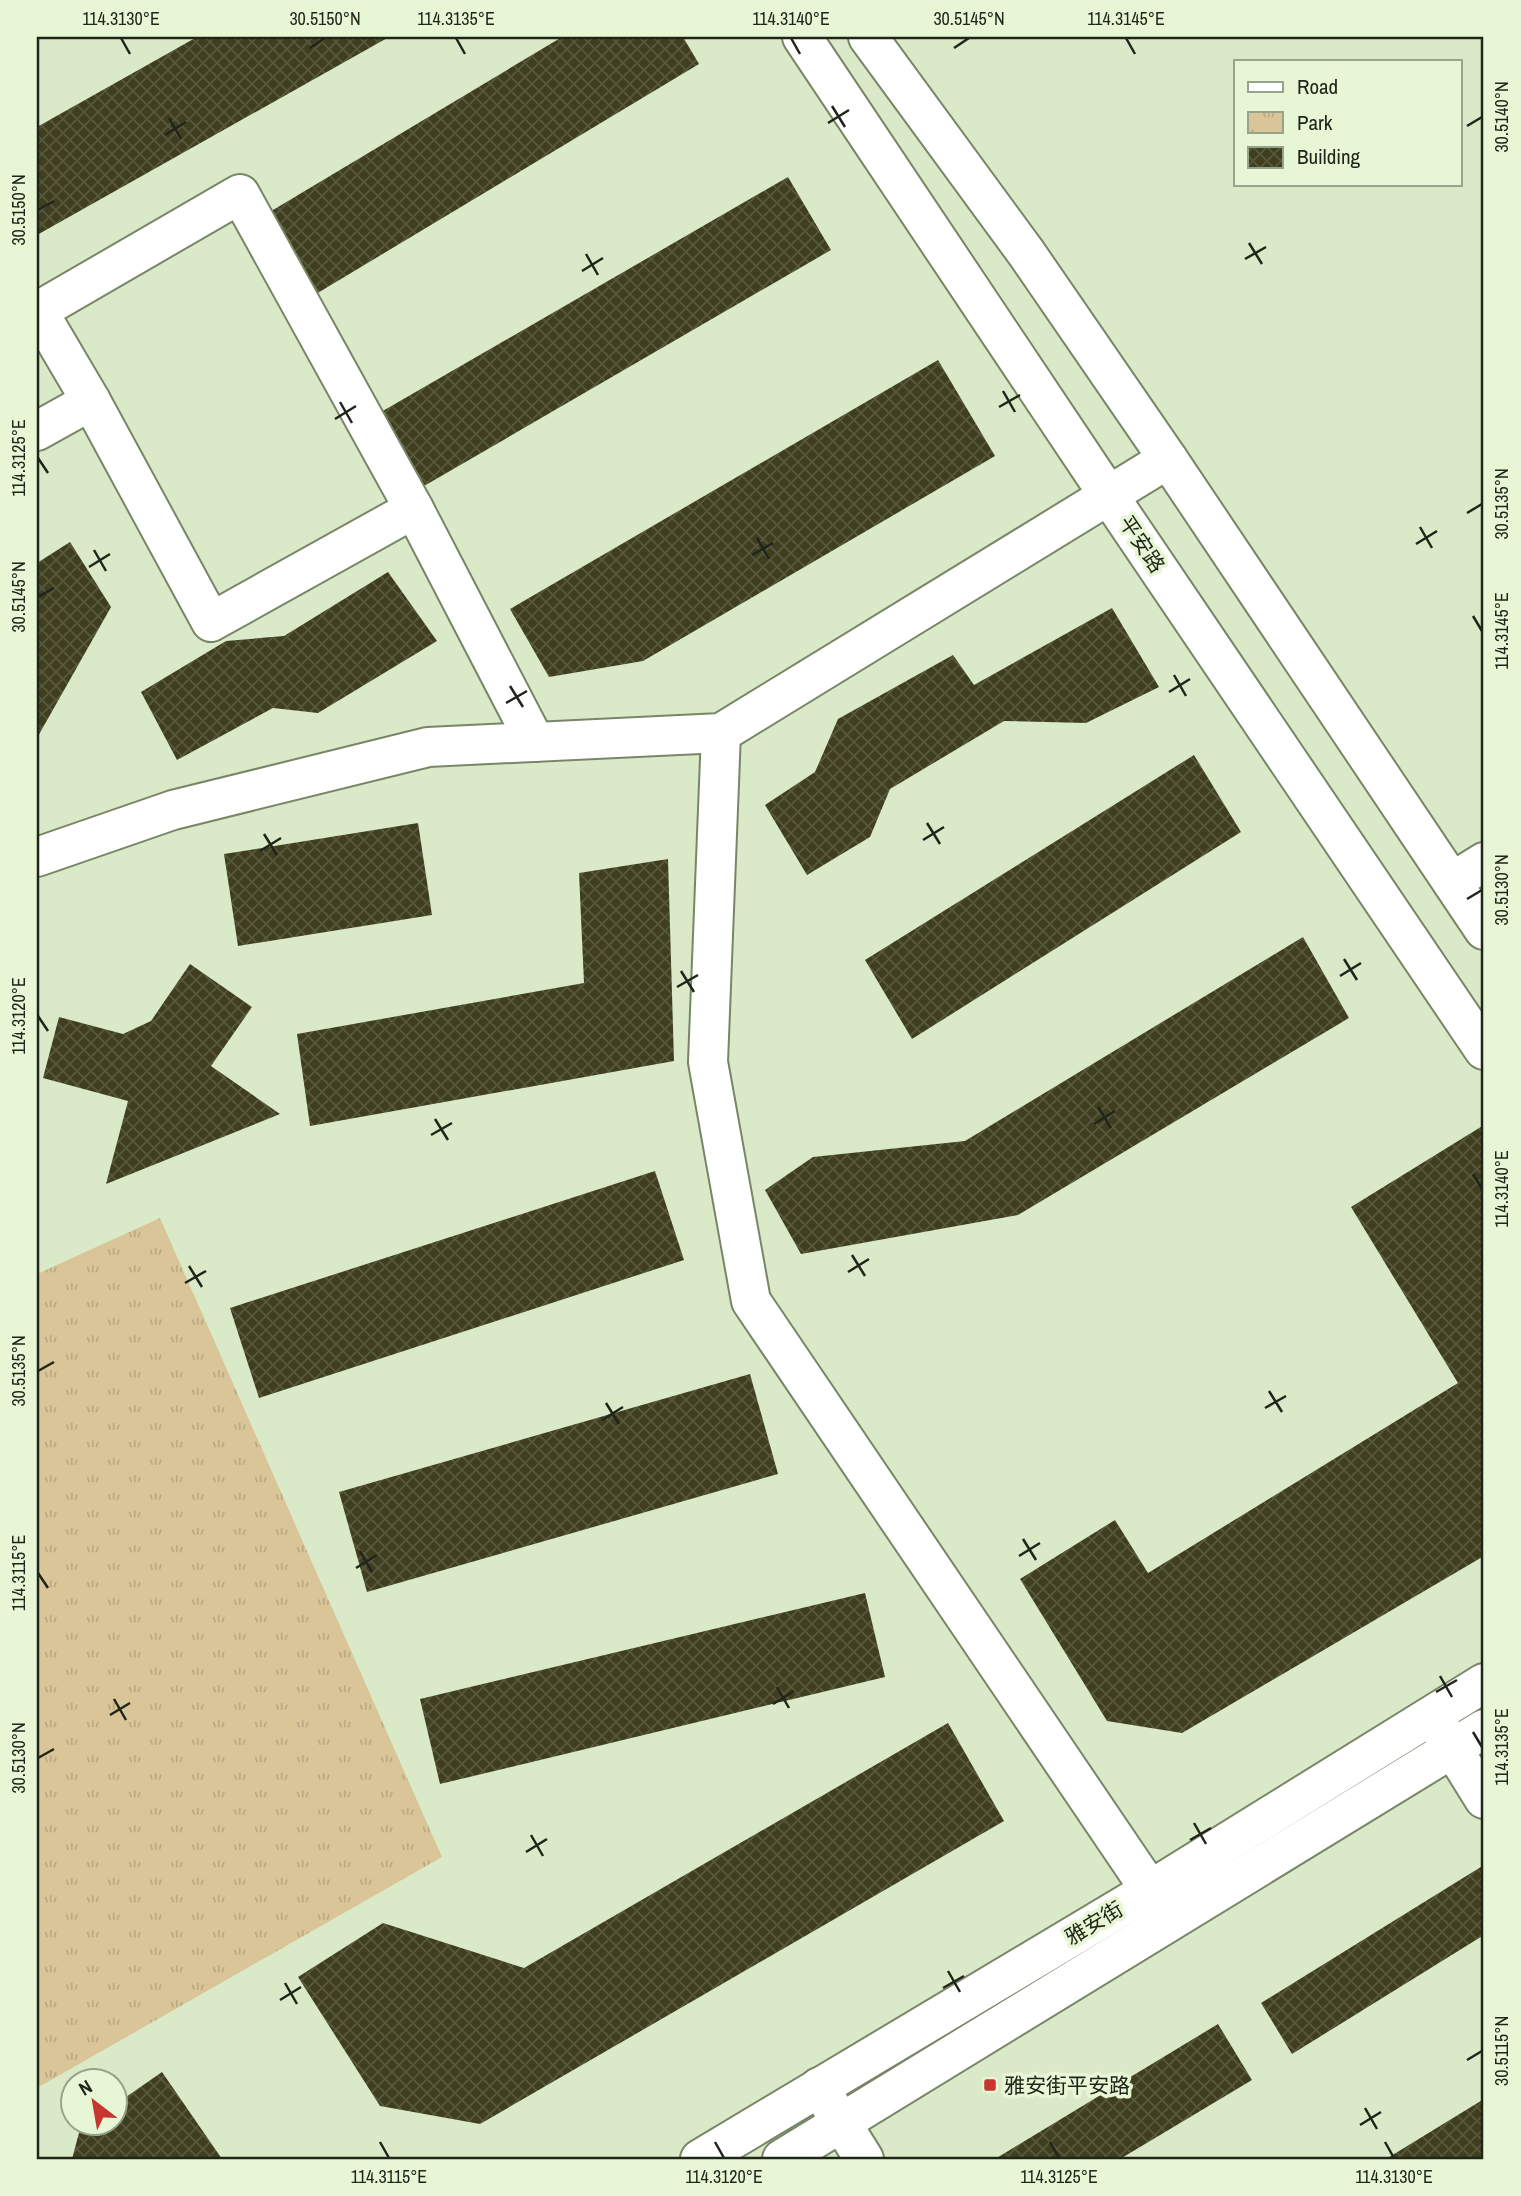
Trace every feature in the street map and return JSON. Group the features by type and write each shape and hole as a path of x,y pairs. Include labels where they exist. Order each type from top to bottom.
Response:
{"street":[{"name":"平安路","path":"802,37 1484,1049"},
{"path":"867,37 1027,254 1484,930"},
{"path":"414,509 211,622 91,401 38,311 240,194 414,509 535,742"},
{"path":"37,431 91,401"},
{"path":"37,857 173,810 428,747 721,733 1168,460"},
{"path":"721,733 708,1062 751,1301 1150,1890"},
{"path":"1452,882 1484,862"},
{"name":"雅安街","path":"700,2159 1150,1890 1484,1683"},
{"path":"1432,1716 1468,1739 1484,1799"},
{"name":"雅安街","path":"782,2159 1468,1739"},
{"path":"819,2087 863,2159"}],"green space":[{"path":"160,1218 442,1857 76,2066 60,2066 60,2075 37,2088 37,1274"}],"building":[{"path":"197,37 389,37 37,235 37,127"},
{"path":"562,37 683,37 699,64 316,294 268,213"},
{"path":"788,177 831,250 424,486 381,412"},
{"path":"938,360 995,456 643,661 549,677 510,609"},
{"path":"70,542 111,607 37,738 37,563"},
{"path":"388,572 437,641 318,713 273,708 177,760 141,692 226,641 284,636"},
{"path":"1112,608 1159,687 1086,723 1004,721 890,789 870,837 807,875 765,805 815,772 838,719 953,655 974,685"},
{"path":"1194,755 1241,832 912,1039 865,960"},
{"path":"418,823 432,915 238,946 224,854"},
{"path":"668,859 674,1061 310,1126 297,1034 584,983 579,873"},
{"path":"1303,937 1349,1018 1018,1215 801,1254 765,1190 813,1157 965,1141"},
{"path":"190,964 252,1007 211,1066 280,1114 106,1184 128,1101 43,1078 59,1017 123,1034 151,1021"},
{"path":"1484,1125 1484,1556 1182,1733 1107,1721 1020,1579 1115,1520 1148,1573 1458,1383 1351,1207"},
{"path":"655,1171 684,1260 259,1398 230,1308"},
{"path":"750,1374 778,1474 367,1592 339,1492"},
{"path":"865,1593 885,1677 440,1784 420,1699"},
{"path":"948,1723 1004,1821 480,2124 380,2106 298,1977 383,1923 524,1968"},
{"path":"1484,1865 1484,1935 1292,2054 1261,2003"},
{"path":"1218,2024 1252,2080 1120,2159 995,2159"},
{"path":"162,2072 222,2159 72,2159 78,2136 130,2136 130,2094"},
{"path":"1484,2099 1484,2159 1386,2159"}],"place":[{"name":"雅安街平安路","path":"990,2085"}]}
